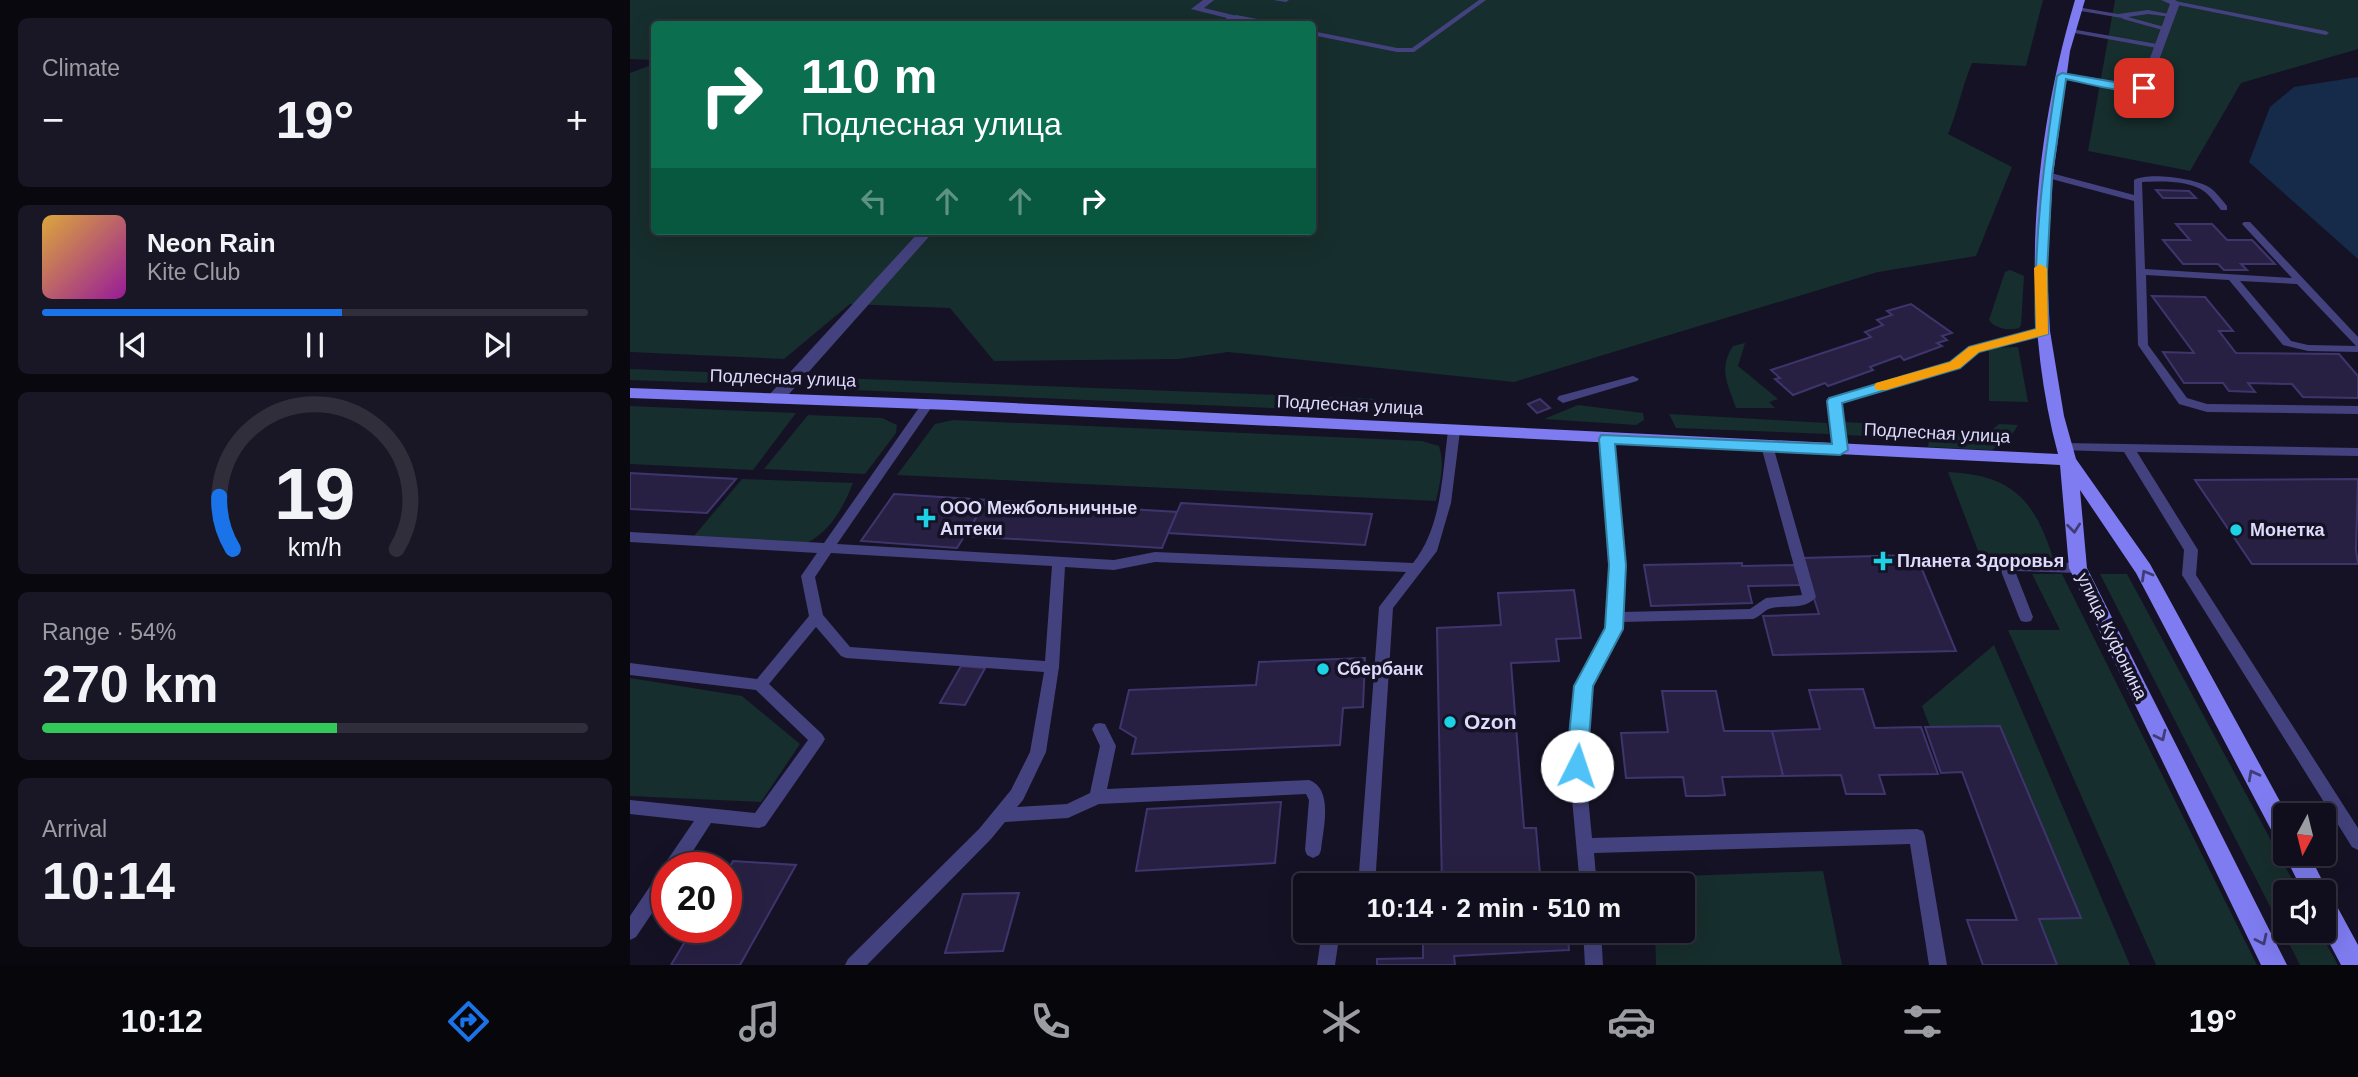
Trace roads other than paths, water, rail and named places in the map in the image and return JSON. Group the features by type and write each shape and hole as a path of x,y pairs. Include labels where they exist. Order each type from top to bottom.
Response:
{"main road":[{"path":"2079,5 2062,76 2047,175 2040,272 2043,331 2056,416 2066,454 2143,569 2273,811"},
{"name":"Подлесная улица","path":"630,393 1840,450 2066,454"},
{"name":"улица Куфонина","path":"2066,454 2078,568 2274,965"},
{"path":"2336,929 2356,965"}],"street":[{"path":"1209,0 1198,7 1197,11 1236,17"},
{"path":"2062,76 2128,88 2144,88 2157,46 2171,15 2170,1"},
{"path":"1229,21 1236,17"},
{"path":"775,400 924,235"}],"lane":[{"path":"1276,0 1286,0"},
{"path":"1316,34 1397,50 1414,50 1483,0"},
{"path":"2170,1 2326,33"},
{"path":"2079,5 2166,29"},
{"path":"2118,16 2148,12 2171,15"},
{"path":"1236,17 1258,21"},
{"path":"2071,31 2157,46"},
{"path":"2047,175 2138,199"},
{"path":"2224,208 2209,191 2200,186 2152,179 2138,180 2143,345 2183,401 2207,408 2358,410"},
{"path":"2247,224 2358,343"},
{"path":"2141,272 2299,281"},
{"path":"2232,277 2287,343 2308,348 2358,349"},
{"path":"1840,450 1834,401 1955,365 1974,349 2043,331"},
{"path":"1563,400 1633,379"},
{"path":"927,405 808,576 816,617 845,652 1052,667"},
{"path":"1367,873 1386,607 1430,551 1445,503 1454,431"},
{"path":"1588,873 1577,766 1583,686 1614,629 1615,617 1617,565 1608,500 1607,439"},
{"path":"1615,617 1753,614 1766,603 1800,601 1809,597 1767,446"},
{"path":"2128,448 2191,550 2189,575 2358,842"},
{"path":"2066,454 2128,448 2358,452"},
{"path":"630,537 1114,565 1155,557 1416,568"},
{"path":"854,965 1001,815 1017,795 1038,752 1052,667 1059,562"},
{"path":"2026,617 2006,566 2078,568"},
{"path":"760,685 816,617"},
{"path":"630,669 760,685 817,739 759,821 630,807"},
{"path":"1097,797 1108,746 1100,729"},
{"path":"1001,815 1068,811 1097,797 1309,788 1315,793 1317,800 1314,850"},
{"path":"683,852 707,816"},
{"path":"1586,846 1917,836 1938,965"},
{"path":"630,931 651,900"},
{"path":"1326,965 1329,943"},
{"path":"1593,943 1594,965"}],"water":[{"path":"2358,77 2358,259 2249,162 2270,107 2294,87"}],"place":[{"name":"ООО Межбольничные Аптеки","path":"926,518"},
{"name":"Монетка","path":"2236,530"},
{"name":"Планета Здоровья","path":"1883,561"},
{"name":"Сбербанк","path":"1323,669"},
{"name":"Ozon","path":"1450,722"}]}
